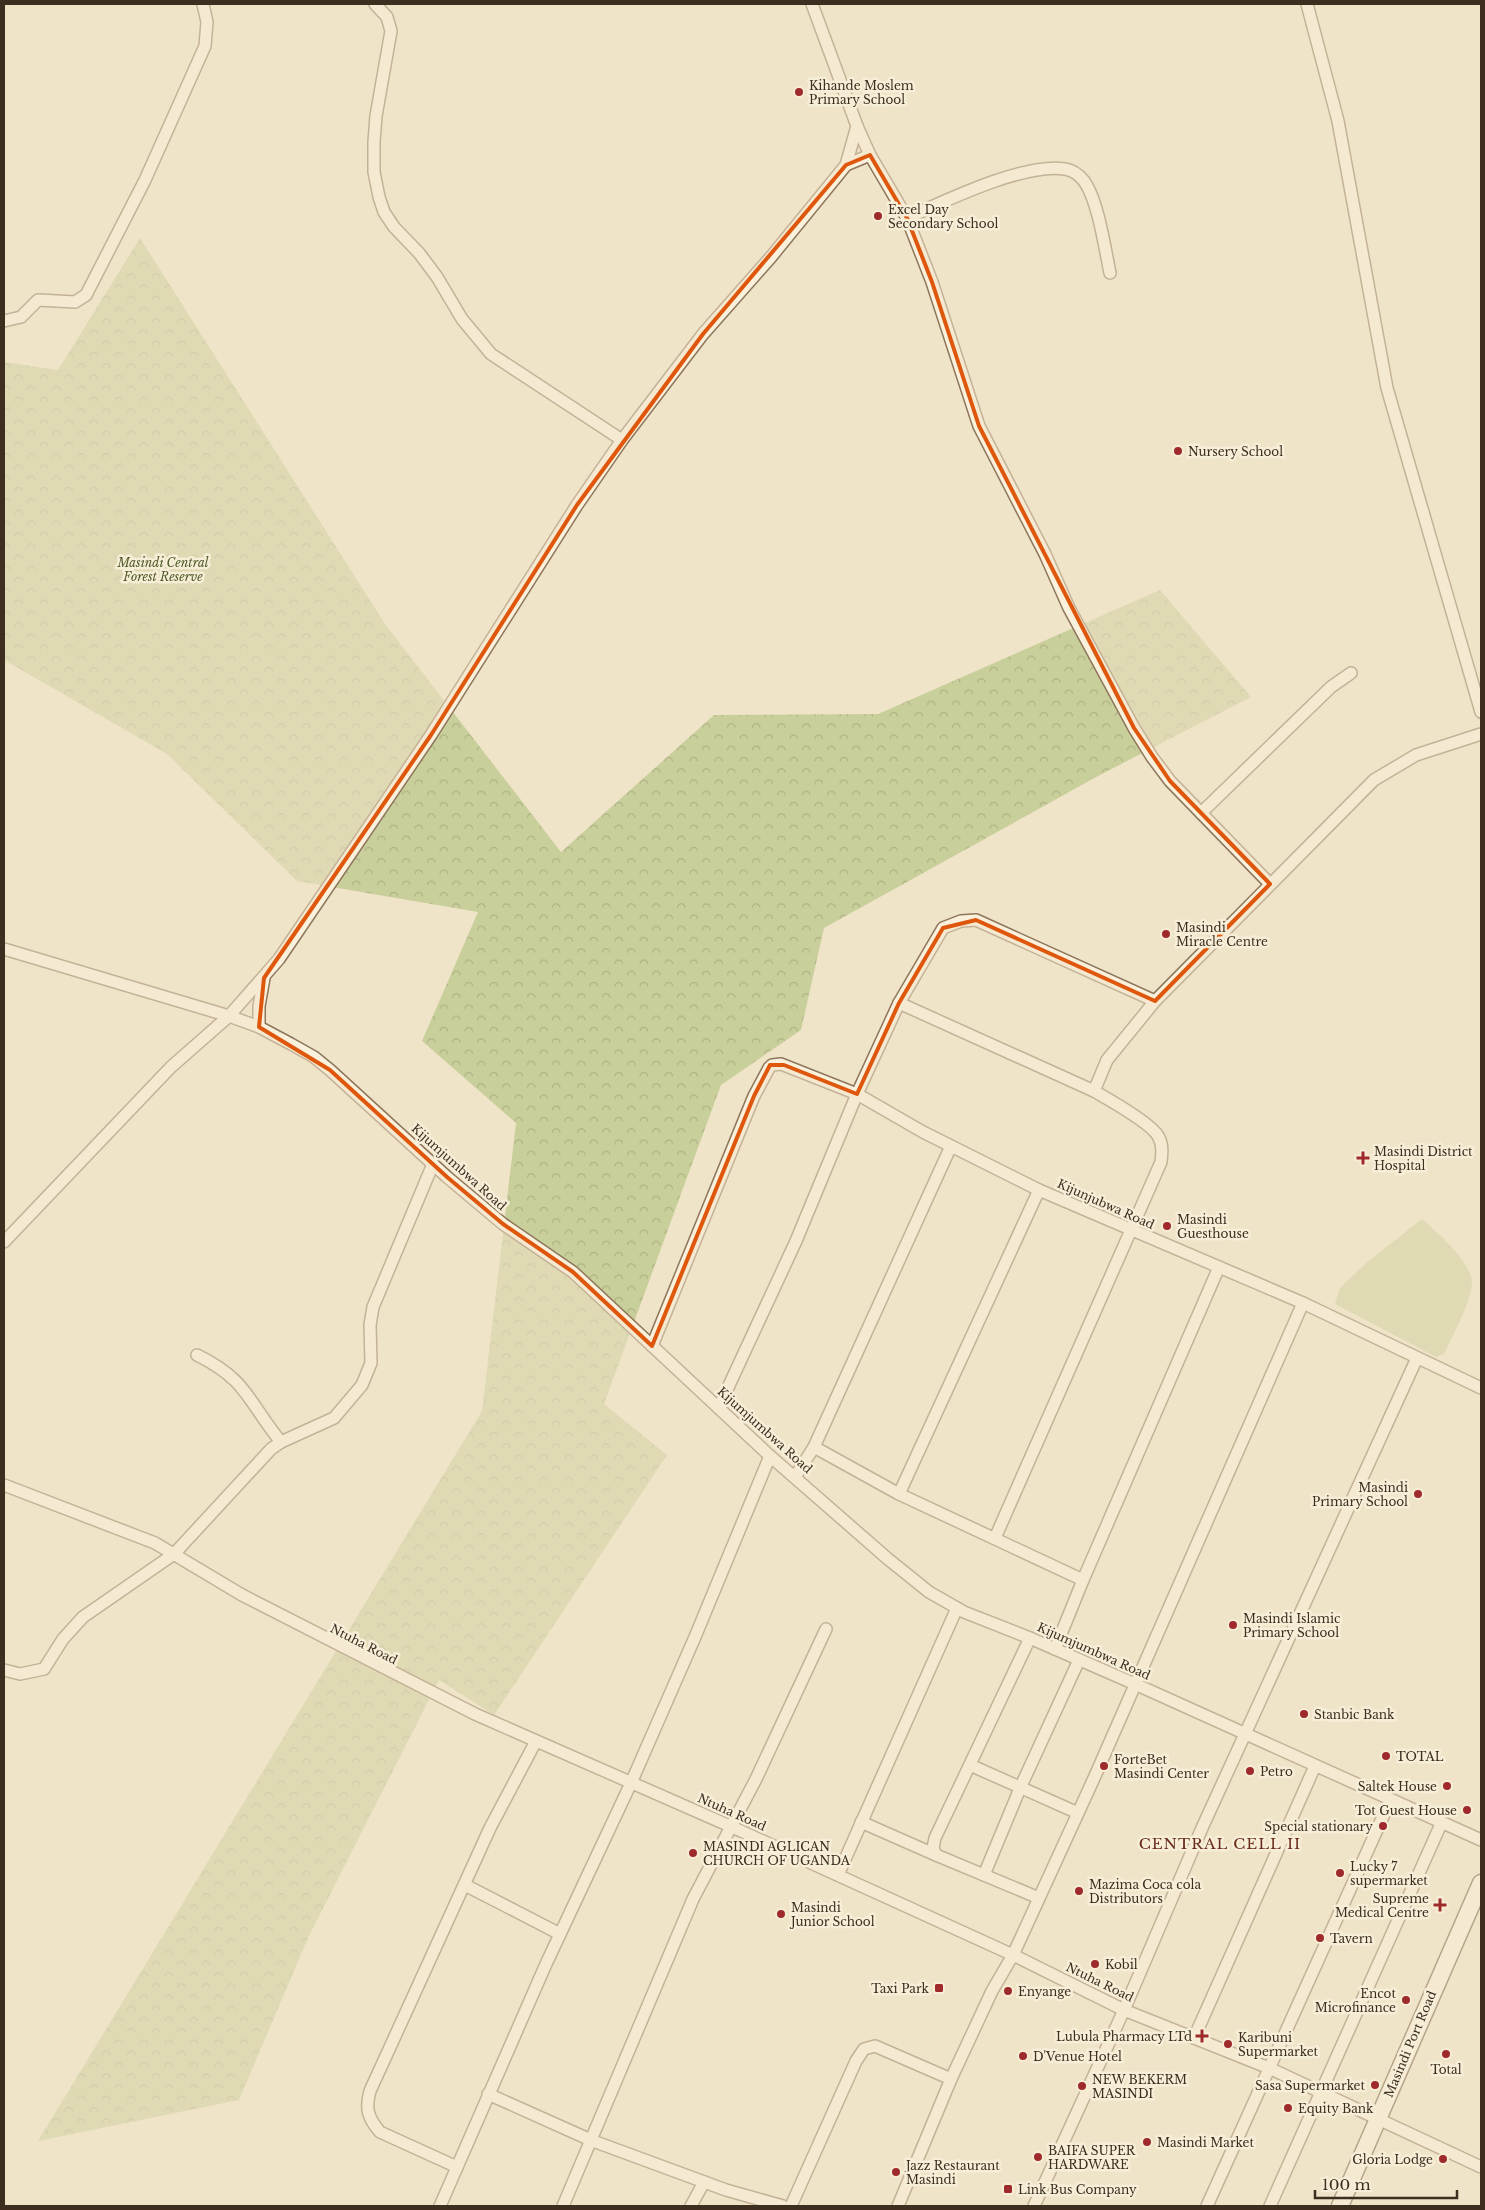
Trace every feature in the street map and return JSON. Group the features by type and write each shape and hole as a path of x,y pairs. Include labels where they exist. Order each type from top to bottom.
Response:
{"main road":[{"name":"Masindi Port Road","path":"1340,2206 1422,2014 1481,1883"}],"street":[{"path":"4,321 20,317 38,300 75,302 86,295 145,180 205,46 207,28 203,4"},
{"path":"375,4 387,16 390,31 376,116 374,142 374,172 384,212 394,227 424,259 462,319 491,354 622,440"},
{"path":"812,4 857,126 870,155 907,218 932,282 979,426 1045,554 1069,608 1134,728 1170,781 1270,884"},
{"path":"1307,4 1338,121 1387,388 1481,712"},
{"path":"4,1242 171,1067 229,1016 264,978 324,896 431,735 577,505 622,440 703,334 771,257 846,165 857,126"},
{"path":"846,165 870,155"},
{"path":"907,218 950,198 1022,173 1064,169 1077,174 1085,183 1092,198 1110,273"},
{"path":"1201,813 1332,687 1351,673"},
{"path":"1094,1091 1108,1060 1155,1000 1374,780 1416,755 1481,734"},
{"path":"719,1407 796,1241 857,1094 899,1003 943,928 961,921 976,920 1155,1000"},
{"name":"Kijumjumbwa Road","path":"4,949 229,1016 259,1027 314,1057 432,1164 503,1224 573,1272 770,1456 795,1476 888,1560 929,1592 957,1608 1135,1684 1441,1824 1481,1840"},
{"path":"259,1027 258,1006 264,978"},
{"path":"899,1003 1094,1091 1124,1109 1158,1134 1162,1148 1161,1162 995,1538"},
{"name":"Kijunjubwa Road","path":"652,1346 754,1096 768,1068 784,1064 857,1094 951,1146 1039,1190 1303,1303 1481,1388"},
{"path":"795,1476 814,1447 951,1146"},
{"path":"4,1670 20,1674 44,1670 63,1639 83,1617 174,1554 267,1454 281,1442 334,1418 367,1375 372,1357 370,1325 373,1307 384,1275 432,1164"},
{"path":"899,1494 1039,1190"},
{"path":"1055,1649 1219,1267"},
{"path":"898,2206 951,2079 992,1991 1012,1955 1078,1813 1303,1303"},
{"path":"197,1355 220,1366 243,1387 266,1424 281,1442"},
{"path":"1034,2206 1124,2010 1202,1828 1417,1358"},
{"path":"814,1447 899,1494 1083,1580"},
{"path":"440,2206 560,1934 631,1783 695,1637 770,1456"},
{"name":"Ntuha Road","path":"4,1485 144,1538 174,1554 242,1596 418,1686 536,1741 838,1875 1012,1955 1124,2010 1269,2068 1481,2167"},
{"path":"838,1875 957,1608"},
{"path":"564,2206 593,2141 661,1972 693,1899 756,1779 826,1629"},
{"path":"936,1855 933,1848 935,1838 1030,1638"},
{"path":"984,1875 1021,1786 1080,1660"},
{"path":"457,2167 380,2132 371,2122 366,2112 367,2102 370,2091 490,1828 536,1741"},
{"path":"970,1765 1021,1786 1078,1813"},
{"path":"1194,2038 1315,1766"},
{"path":"1207,2206 1390,1800"},
{"path":"861,1822 1039,1898"},
{"path":"1270,2206 1441,1824"},
{"path":"465,1885 560,1934"},
{"path":"791,2206 856,2061 864,2049 876,2046 951,2079"},
{"path":"488,2094 593,2141 704,2182 783,2206"},
{"path":"691,2206 704,2182"}],"highlighted area":[{"path":"870,155 907,218 932,282 979,426 1134,728 1170,781 1270,884 1155,1001 976,920 943,928 899,1003 857,1094 784,1065 770,1065 754,1096 652,1346 573,1272 503,1224 447,1177 330,1070 259,1027 264,978 431,735 577,505 703,334 846,165"}],"green space":[{"name":"Masindi Central Forest Reserve","path":"140,238 385,624 561,852 714,715 878,714 1160,590 1251,697 1098,776 824,928 801,1030 721,1085 604,1404 667,1455 494,1715 439,1680 308,1938 239,2100 38,2141 482,1411 516,1123 422,1041 478,912 297,881 167,754 4,660 4,362 58,370"},
{"path":"1422,1219 1460,1257 1470,1274 1472,1282 1469,1299 1444,1354 1436,1357 1335,1304 1340,1288 1366,1263"}],"place":[{"name":"Kihande Moslem Primary School","path":"799,92"},
{"name":"Excel Day Secondary School","path":"878,216"},
{"name":"Nursery School","path":"1178,451"},
{"name":"Masindi Miracle Centre","path":"1166,934"},
{"name":"Masindi District Hospital","path":"1363,1158"},
{"name":"Masindi Guesthouse","path":"1167,1226"},
{"name":"Masindi Primary School","path":"1418,1494"},
{"name":"Masindi Islamic Primary School","path":"1233,1625"},
{"name":"Stanbic Bank","path":"1304,1714"},
{"name":"TOTAL","path":"1386,1756"},
{"name":"ForteBet Masindi Center","path":"1104,1766"},
{"name":"Petro","path":"1250,1771"},
{"name":"Saltek House","path":"1447,1786"},
{"name":"Tot Guest House","path":"1467,1810"},
{"name":"Special stationary","path":"1383,1826"},
{"name":"MASINDI AGLICAN CHURCH OF UGANDA","path":"693,1853"},
{"name":"Lucky 7 supermarket","path":"1340,1873"},
{"name":"Mazima Coca cola Distributors","path":"1079,1891"},
{"name":"Supreme Medical Centre","path":"1440,1905"},
{"name":"Masindi Junior School","path":"781,1914"},
{"name":"Tavern","path":"1320,1938"},
{"name":"Kobil","path":"1095,1964"},
{"name":"Taxi Park","path":"939,1988"},
{"name":"Enyange","path":"1008,1991"},
{"name":"Encot Microfinance","path":"1406,2000"},
{"name":"Lubula Pharmacy LTd","path":"1202,2036"},
{"name":"Karibuni Supermarket","path":"1228,2044"},
{"name":"Total","path":"1446,2054"},
{"name":"D'Venue Hotel","path":"1023,2056"},
{"name":"Sasa Supermarket","path":"1375,2085"},
{"name":"NEW BEKERM MASINDI","path":"1082,2086"},
{"name":"Equity Bank","path":"1288,2108"},
{"name":"Masindi Market","path":"1147,2142"},
{"name":"BAIFA SUPER HARDWARE","path":"1038,2157"},
{"name":"Gloria Lodge","path":"1443,2159"},
{"name":"Jazz Restaurant Masindi","path":"896,2172"},
{"name":"Link Bus Company","path":"1008,2189"}],"district":[{"name":"CENTRAL CELL II","path":"1220,1843"}]}
